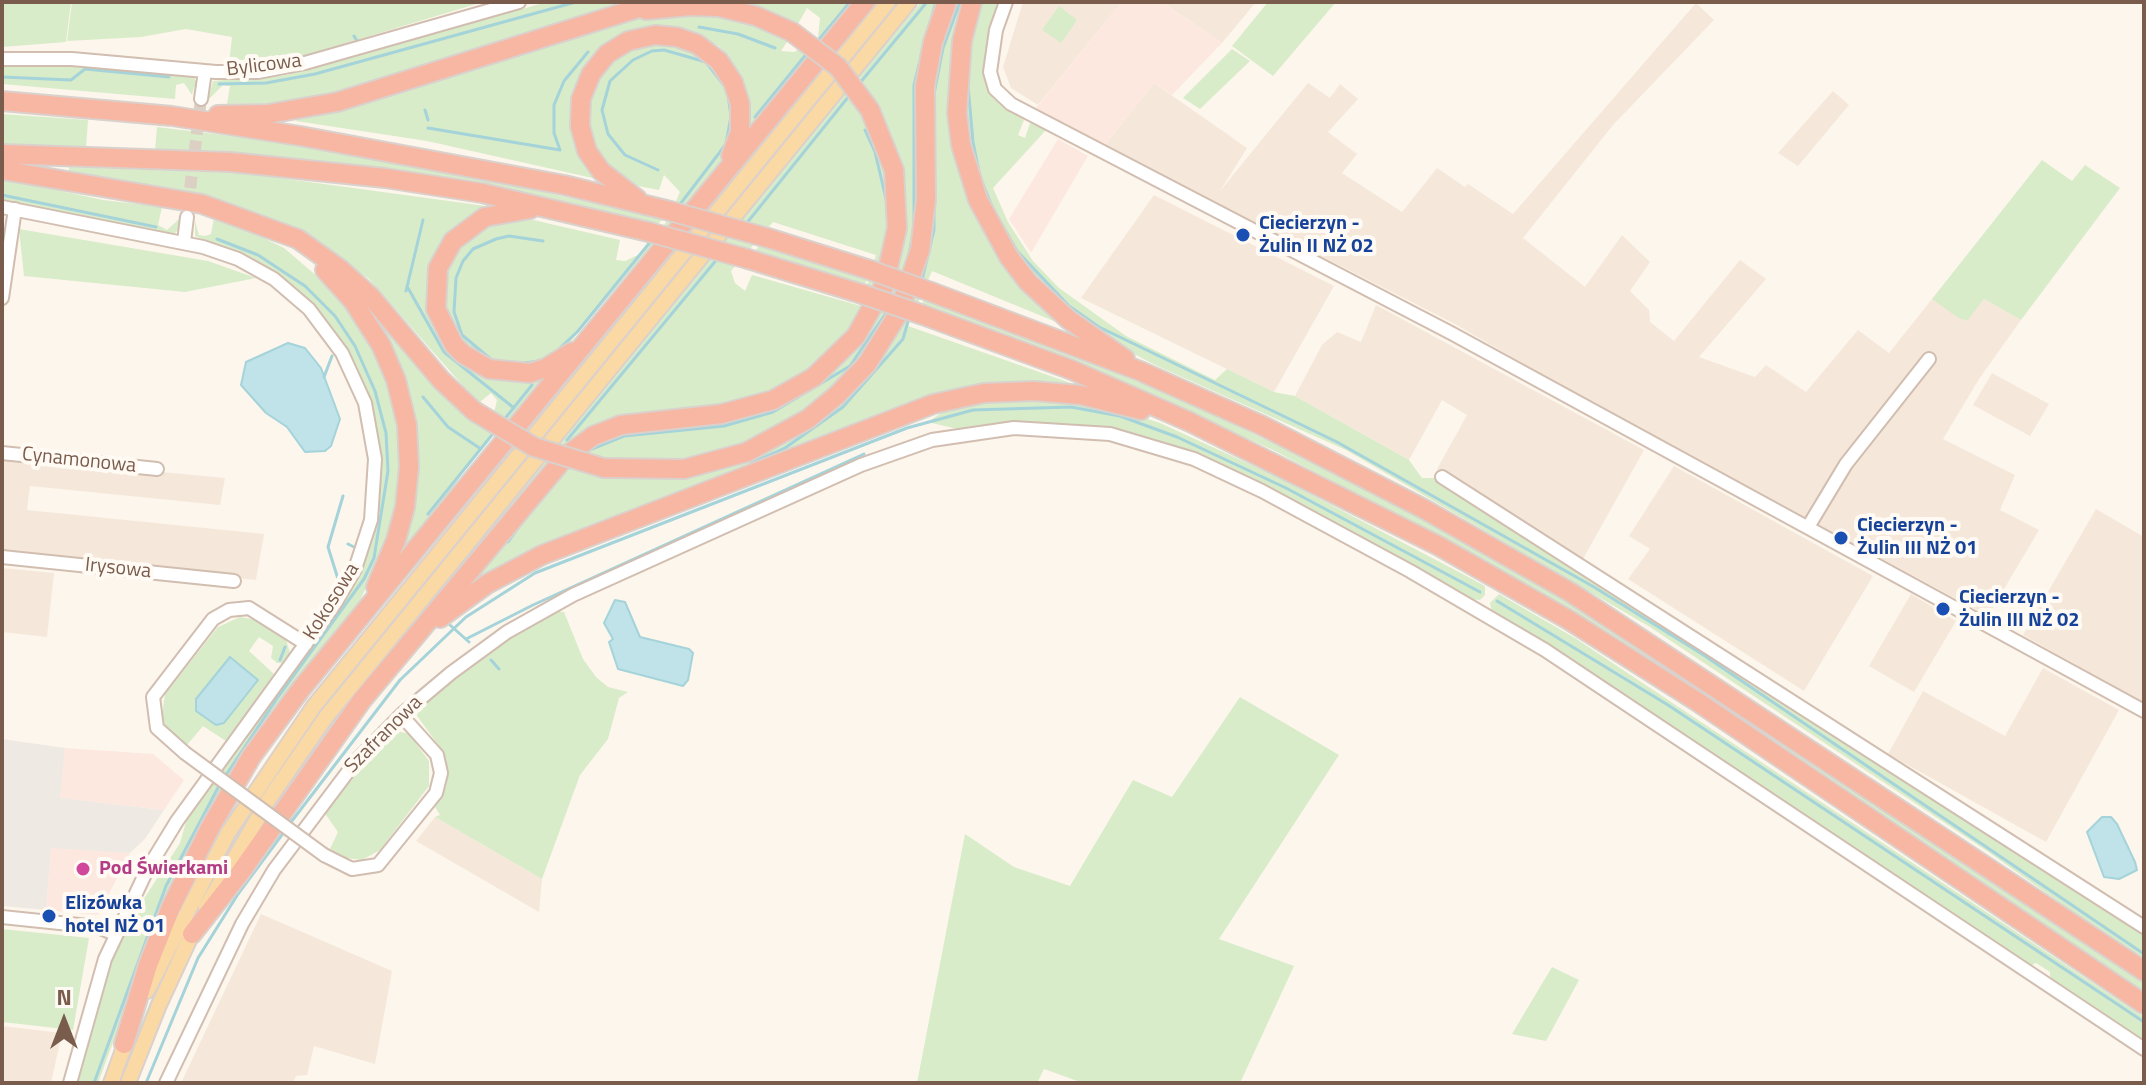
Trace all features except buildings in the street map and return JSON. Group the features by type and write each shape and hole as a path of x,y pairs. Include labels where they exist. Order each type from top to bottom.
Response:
{"highway":[{"path":"172,116 268,114 310,109 658,2"},
{"path":"124,1044 148,965 210,828 258,746 356,622 865,2"},
{"path":"2,170 202,204 280,232 318,252 362,289 441,380 474,411 534,447 604,468 684,469 757,448 817,412 867,364 898,314 920,250 926,200 926,77 947,2"},
{"path":"972,2 962,41 957,113 961,145 978,200 1009,257 1045,300 1140,371"},
{"path":"192,934 240,873 327,747 548,474 585,441 630,423 721,414 773,400 814,377 848,345 879,298 896,238 898,203 894,170 870,110 838,67 792,32 747,13 699,6 659,8 600,20"},
{"path":"646,205 601,171 587,151 580,126 581,99 591,74 607,54 635,39 655,35 684,38 708,51 728,71 738,93 741,121 737,144 719,179"},
{"path":"2,101 172,116 426,158 646,205 870,270 1140,371 1263,426 1424,509 1570,592 2144,971"},
{"path":"2,154 291,167 450,187 550,208 748,259 862,294 1072,370 1190,422 1439,546 1569,620 1698,702 2144,1004"},
{"path":"550,208 497,214 463,232 445,253 438,268 436,309 447,335 463,354 502,372 530,373 546,368 590,338"},
{"path":"280,232 337,282 368,323 391,368 405,413 409,452 405,507 386,565 356,622"},
{"path":"402,651 464,599 532,560 933,404 1009,391 1058,392 1190,422"}],"main road":[{"path":"111,1083 124,1044 200,883 249,798 292,735 368,637 888,2"},
{"path":"128,1083 192,934 269,799 326,717 909,2"}],"street":[{"name":"Bylicowa","path":"2,59 82,60 241,72 285,67 519,2"},
{"path":"1006,2 996,30 990,72 995,89 1011,104 1451,333 2144,711"},
{"path":"201,99 205,71"},
{"path":"2,298 8,208"},
{"name":"Kokosowa","path":"8,208 184,242 238,259 294,295 338,346 365,403 375,464 368,530 345,587 177,821 147,870 115,934 88,1011 70,1083"},
{"path":"184,242 187,217"},
{"path":"1808,527 1846,464 1929,359"},
{"name":"Szafranowa","path":"166,1083 257,896 336,785 401,715 471,658 537,614 877,458 971,432 1028,428 1088,431 1132,439 1194,459 1341,533 1545,650 2144,1049"},
{"name":"Cynamonowa","path":"2,453 157,469"},
{"path":"1442,477 2144,927"},
{"name":"Irysowa","path":"2,557 234,581"},
{"path":"306,644 253,609 232,609 213,619 153,697 157,728 185,753 324,855 352,869 378,865 436,793 441,773 437,755 401,715"},
{"path":"2,917 98,927 115,934"}],"shaded area":[{"path":"1023,2 1122,2 1038,105 1011,88 1003,67"},
{"path":"1122,2 1162,2 1222,43 1172,95 1154,83 1104,146 1036,108"},
{"path":"1162,2 1256,2 1222,43"},
{"path":"1696,3 1714,20 1613,125 1523,238 1585,287 1622,235 1650,262 1630,291 1649,310 1650,322 1674,341 1740,260 1766,279 1699,357 1755,377 1766,365 1806,392 1858,330 1889,353 1932,299 1966,321 1984,299 2021,320 1979,379 1943,439 2015,475 2000,510 2039,530 1988,616 1577,395 1455,324 1104,146 1154,83 1247,148 1220,191 1308,83 1330,98 1340,84 1358,99 1328,132 1357,154 1342,173 1402,212 1437,168 1513,214"},
{"path":"1833,91 1849,105 1798,166 1778,153"},
{"path":"1058,139 1088,156 1031,253 1009,219"},
{"path":"1154,195 1334,286 1274,392 1081,298"},
{"path":"1376,305 1644,450 1583,559 1437,469 1467,415 1442,400 1409,460 1295,396 1322,345 1337,332 1361,342"},
{"path":"1992,373 2049,404 2030,436 1973,405"},
{"path":"2,457 225,478 220,505 30,486 27,510 264,534 256,580 2,553"},
{"path":"1674,466 1873,576 1804,691 1628,579 1650,549 1629,536"},
{"path":"2096,509 2144,537 2144,703 2023,635"},
{"path":"2,568 54,573 47,637 2,632"},
{"path":"1911,594 1956,621 1914,692 1869,666"},
{"path":"2043,668 2119,710 2046,842 1888,754 1923,691 2005,736"},
{"path":"2,739 65,748 60,798 164,810 145,839 130,853 51,848 46,910 2,906"},
{"path":"65,748 153,754 184,780 164,810 59,798"},
{"path":"435,817 542,879 539,912 416,841"},
{"path":"51,847 130,853 98,915 46,910"},
{"path":"261,914 392,971 375,1064 314,1046 307,1075 296,1076 293,1083 181,1083"},
{"path":"2,1026 62,1033 51,1083 2,1083"}],"green space":[{"path":"2,2 71,2 66,42 2,47"},
{"path":"72,2 483,2 303,56 229,64 232,37 186,29 141,37 67,41"},
{"path":"547,2 636,2 329,97 298,103 227,104 230,86 223,85 208,100 213,81 286,75"},
{"path":"739,2 854,2 823,40 818,37 820,18 807,8 798,24"},
{"path":"893,2 902,2 314,725 220,869 188,929 124,1083 117,1083 159,980 214,869 304,727"},
{"path":"921,2 942,2 919,222 901,292 855,368 828,396 789,424 746,444 689,460 629,462 579,453 606,436 819,380 899,251 877,105 859,76"},
{"path":"955,2 968,2 961,21 966,184 1066,326 932,271 908,326 1082,387 993,386 449,602 569,468 613,475 760,454 827,414 917,288 926,265 934,181 930,97 938,47"},
{"path":"977,2 1001,2 983,67 985,82 994,99 1024,120 1018,135 1025,138 1030,123 1046,130 993,188 1008,222 1033,261 1059,288 1126,336 1215,380 1227,369 1274,392 1295,396 1409,460 1422,478 1435,478 1617,591 2144,932 2144,962 1987,851 1650,627 1346,450 1155,365 1098,335 1013,256 974,174 963,95"},
{"path":"1268,2 1336,2 1273,76 1232,46"},
{"path":"1059,6 1077,20 1061,43 1042,30"},
{"path":"657,12 730,12 791,36 781,51 800,49 815,54 752,128 742,76 720,47 686,29 669,27 645,28 619,39 577,90 597,179 427,141 296,121 298,117"},
{"path":"675,43 704,55 733,94 732,141 719,165 563,351 530,367 488,362 459,340 443,303 443,281 454,252 474,230 516,216 620,240 616,260 625,261 640,254 667,221 680,192 664,175 659,190 638,186 617,176 597,155 586,120 591,88 614,56 641,44"},
{"path":"1232,49 1250,61 1200,109 1183,98"},
{"path":"61,64 192,74 199,87 194,87 192,95 184,83 176,85 175,99 2,84 2,66"},
{"path":"850,88 882,149 892,207 886,258 867,309 831,355 767,397 590,431 263,828 282,793 355,695","holes":["773,222 876,255 861,306 752,275 745,291 735,283 731,271"]},
{"path":"2,114 88,120 86,148 2,146"},
{"path":"157,127 306,145 434,167 663,219 658,224 547,197 376,168 241,154 155,151"},
{"path":"2042,160 2072,181 2085,165 2120,188 2021,320 1984,299 1967,321 1957,317 1932,299"},
{"path":"69,167 243,173 493,207 430,275 431,316 489,376 517,381 551,373 511,424 494,413 497,400 491,393 480,402 464,387 369,279 295,228 209,196 69,172"},
{"path":"2,178 103,200 162,207 158,225 167,230 179,219 181,227 173,235 167,235 2,200"},
{"path":"214,218 284,248 332,289 359,322 381,360 400,425 403,461 396,522 357,607 255,736 221,793 148,948 98,1083 76,1083 107,966 110,967 127,925 180,843 186,822 209,786 339,607 366,557 375,520 380,483 376,424 351,357 335,332 306,300 273,272 195,236 195,221 199,235 205,236 211,234"},
{"path":"19,229 208,261 256,278 185,292 24,276"},
{"path":"759,246 867,280 864,285 755,251"},
{"path":"924,298 1166,393 1318,464 1473,546 1591,615 2144,978 2144,996 1828,778 1644,657 1507,573 1273,450 1097,371 922,305"},
{"path":"362,302 455,406 492,433 392,571 416,472 417,438 410,403"},
{"path":"1034,397 1118,409 1160,423 1278,477 1474,580 1485,586 1485,595 1480,600 1470,599 1339,525 1223,467 1106,429 1028,421 957,429 928,422 953,405"},
{"path":"1499,594 1575,638 2144,1017 2144,1043 2050,979 2050,972 2036,963 2030,966 1610,686 1492,613 1490,603"},
{"path":"555,611 564,612 583,659 596,677 608,687 628,692 619,698 608,739 580,775 542,879 435,817 440,815 435,807 446,787 447,766 439,746 415,713 432,694 505,640"},
{"path":"240,617 252,619 286,639 290,653 283,663 277,663 271,658 273,646 259,637 249,651 274,674 226,741 203,726 187,745 165,725 162,716 165,694 218,627"},
{"path":"1240,697 1339,755 1219,939 1294,966 1240,1083 1083,1083 1044,1069 1037,1083 917,1083 965,834 1014,867 1070,886 1133,780 1172,797"},
{"path":"397,731 409,734 429,761 429,786 380,850 362,860 347,858 330,849 338,832 324,812 363,764"},
{"path":"2,929 89,938 73,1030 2,1022"},
{"path":"1552,967 1579,980 1546,1041 1512,1034"}],"water":[{"path":"288,343 305,348 321,368 340,419 331,446 325,451 305,452 287,427 266,413 241,385 246,362"},
{"path":"615,600 625,602 640,637 689,649 693,653 688,680 683,686 618,669 609,642 613,639 604,623"},
{"path":"230,657 258,680 224,723 216,725 196,711 196,699"},
{"path":"2102,817 2111,817 2117,824 2135,862 2137,870 2119,879 2104,877 2087,832"}],"waterway":[{"path":"219,84 266,83 315,74 576,2"},
{"path":"816,43 850,2"},
{"path":"859,84 927,2"},
{"path":"926,37 936,2"},
{"path":"934,94 943,48 960,2"},
{"path":"977,15 982,2"},
{"path":"699,27 738,34 775,48"},
{"path":"354,36 357,41"},
{"path":"909,255 914,227 914,85 923,48"},
{"path":"658,170 625,155 608,134 602,110 610,81 633,60 652,51 664,50 706,62 726,88"},
{"path":"428,128 560,150 554,133 554,105 564,81 588,52"},
{"path":"755,117 808,52"},
{"path":"2,77 71,80 85,69 169,77"},
{"path":"968,86 980,177 993,209 1017,251 1069,306 1099,327 1337,442 1594,587 1702,654 2144,954"},
{"path":"678,207 726,144 731,116 728,95"},
{"path":"746,224 849,96"},
{"path":"425,110 428,120"},
{"path":"865,130 875,152 887,203"},
{"path":"922,280 934,230 934,138"},
{"path":"2,195 156,227"},
{"path":"406,291 423,220"},
{"path":"493,361 462,335 454,312 456,278 463,261 473,249 496,239 509,236 543,241"},
{"path":"217,239 258,255 305,286 335,316 355,346 375,391 386,433 388,471 374,558 364,579 278,697 224,778"},
{"path":"524,363 540,361 558,350 578,331 651,241"},
{"path":"567,440 718,258"},
{"path":"408,288 444,352 514,408"},
{"path":"587,451 624,436 724,426 773,412 850,366 888,310"},
{"path":"751,463 785,448 843,407 903,339 909,318"},
{"path":"324,377 332,356"},
{"path":"503,421 532,385"},
{"path":"423,397 448,427 481,449"},
{"path":"288,826 400,680 466,617 535,573 907,428 973,410 1071,407 1120,416 1177,437 1286,488 1480,592"},
{"path":"428,514 496,430"},
{"path":"466,639 533,605 864,454"},
{"path":"308,626 328,601 338,579 328,547 343,496"},
{"path":"508,542 523,521"},
{"path":"348,544 356,548"},
{"path":"1497,601 1668,705 2144,1022"},
{"path":"450,625 469,642"},
{"path":"280,660 285,647"},
{"path":"491,660 499,669"},
{"path":"94,1083 166,886 220,784"},
{"path":"146,1083 198,958 238,894 284,832"}],"tunnel":[{"path":"188,206 201,99"}],"place":[{"name":"Ciecierzyn - Żulin II NŻ 02","path":"1243,235"},
{"name":"Ciecierzyn - Żulin III NŻ 01","path":"1841,538"},
{"name":"Ciecierzyn - Żulin III NŻ 02","path":"1943,609"},
{"name":"Pod Świerkami","path":"83,869"},
{"name":"Elizówka hotel NŻ 01","path":"49,916"}]}
